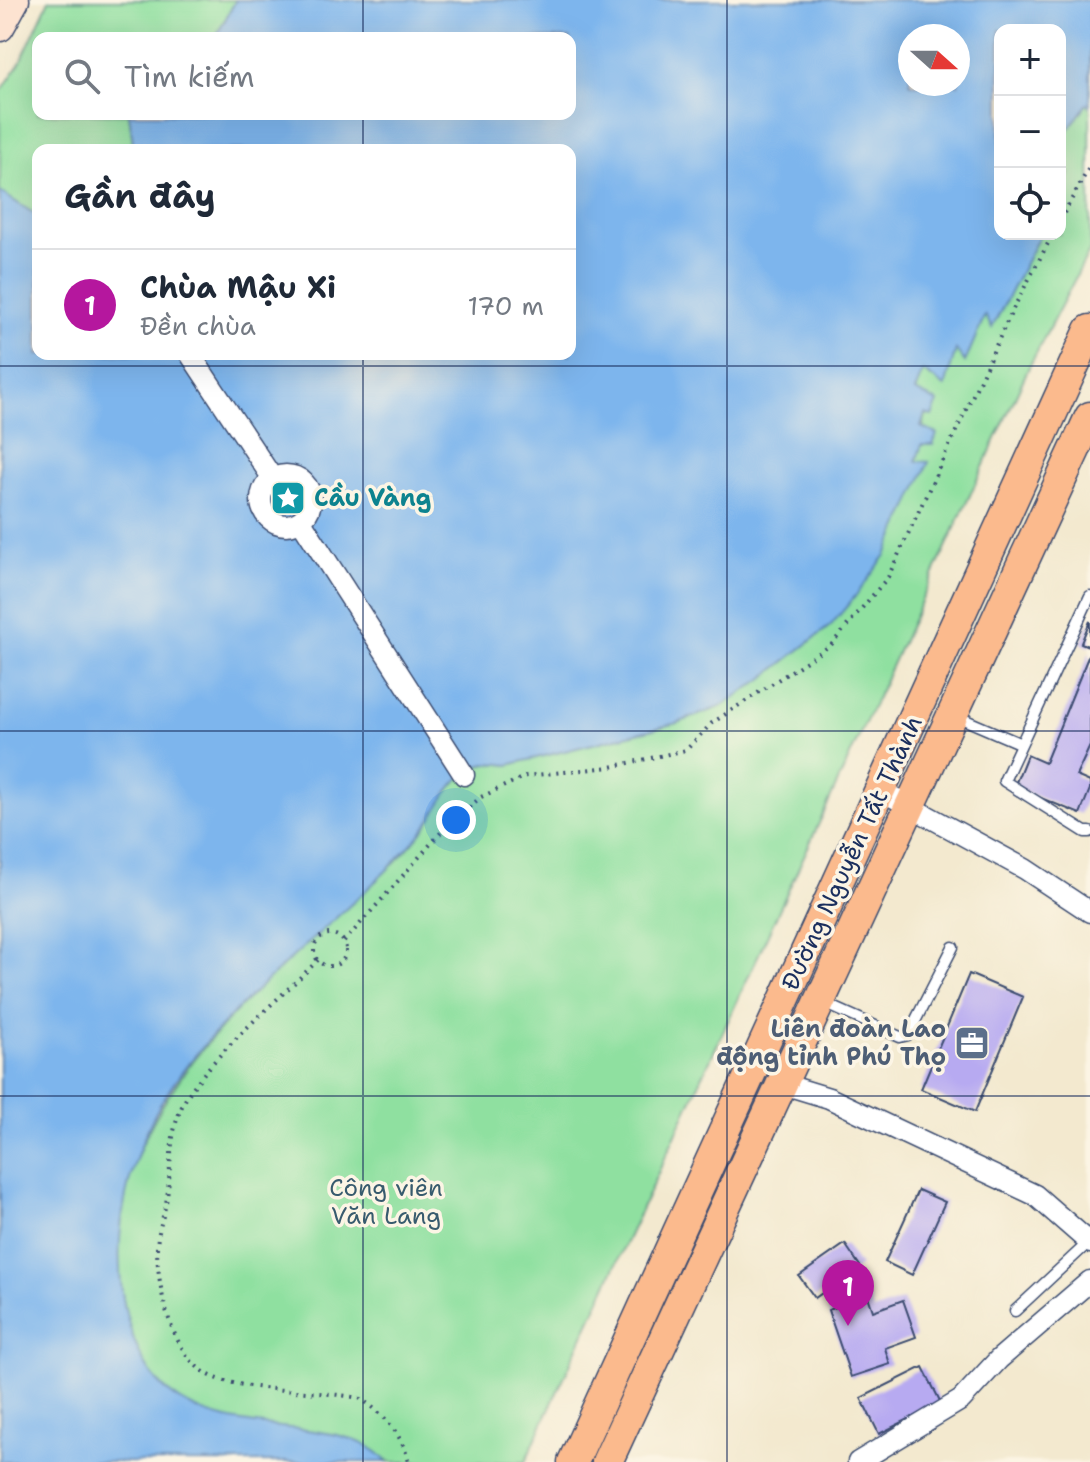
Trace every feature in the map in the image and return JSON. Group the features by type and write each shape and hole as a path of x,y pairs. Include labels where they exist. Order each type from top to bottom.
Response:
{"main road":[{"name":"Đường Nguyễn Tất Thành","path":"573,1462 1090,330"},
{"name":"Đường Nguyễn Tất Thành","path":"607,1462 1088,426"}],"street":[{"path":"0,27 15,0"},
{"path":"194,360 273,479"},
{"path":"289,475 305,483 311,507 301,521 278,524 266,514 263,492 273,479 289,475"},
{"path":"301,521 464,775"},
{"path":"880,790 1025,869 1090,912"},
{"path":"783,1084 829,1098 1035,1195 1090,1243"},
{"path":"858,1462 961,1400 999,1359 1090,1281"}],"lane":[{"path":"1090,596 1086,598 1004,781 1085,832 1090,832"},
{"path":"955,715 1019,743"},
{"path":"822,1002 900,1037 908,1035 953,947"},
{"path":"1015,1311 1090,1243"}],"path":[{"path":"1066,209 1090,166"},
{"path":"344,942 444,829 481,797 526,776 611,767 686,750 712,723 831,645 888,577 1012,311 1050,240"},
{"path":"336,936 344,942 346,952 338,965 327,966 318,960 315,950 322,937 336,936"},
{"path":"318,960 193,1087 178,1116 168,1158 166,1203 159,1224 157,1251 164,1297 176,1335 201,1371 235,1383 359,1398 376,1408 393,1426 409,1462"}],"green space":[{"path":"49,0 236,0 218,32 34,32"},
{"path":"32,37 32,120 130,120 133,144 32,144 32,212 0,192 0,93 20,63"},
{"name":"Công viên Văn Lang","path":"1087,103 1090,106 1090,250 1029,367 525,1462 392,1462 347,1438 223,1419 180,1401 154,1378 135,1344 122,1294 120,1227 134,1166 161,1108 198,1055 241,1006 289,959 399,859 464,773 476,767 508,765 677,723 720,707 761,680 831,625 928,462 916,462 926,414 915,391 923,370 944,386 956,349 965,362 985,314 992,327 1037,240 1066,240 1066,182 1070,174 1066,167 1066,133"}],"water":[{"path":"236,0 1090,0 1090,106 1087,104 1066,133 1066,24 994,24 994,240 1037,240 992,328 985,315 965,362 956,350 945,387 923,371 915,391 938,402 932,416 925,414 921,427 937,434 933,445 922,445 916,461 929,462 886,555 854,598 831,625 761,680 720,707 677,723 508,765 483,764 468,771 448,792 421,833 388,869 258,989 195,1055 150,1124 130,1180 124,1208 120,1266 129,1324 139,1352 161,1386 191,1407 225,1419 334,1434 364,1444 387,1462 0,1462 0,192 32,212 32,360 576,360 576,144 133,144 130,120 576,120 576,32 218,32"}],"building":[{"path":"1090,621 1090,647 1081,643"},
{"path":"1090,652 1090,746 1076,776 1090,782 1090,789 1080,814 1014,787 1027,755 1045,763"},
{"name":"Liên đoàn Lao động tỉnh Phú Thọ","path":"969,974 1023,997 975,1112 921,1089"},
{"path":"918,1190 945,1202 912,1275 885,1262"},
{"path":"845,1244 860,1266 815,1298 799,1276"},
{"path":"868,1296 873,1311 903,1300 916,1337 885,1348 890,1364 851,1377 828,1310"},
{"path":"923,1367 941,1403 879,1434 861,1398"}],"place":[{"name":"Cầu Vàng","path":"288,498"},
{"name":"Liên đoàn Lao động tỉnh Phú Thọ","path":"972,1043"},
{"name":"Chùa Mậu Xi","path":"848,1326"}]}
